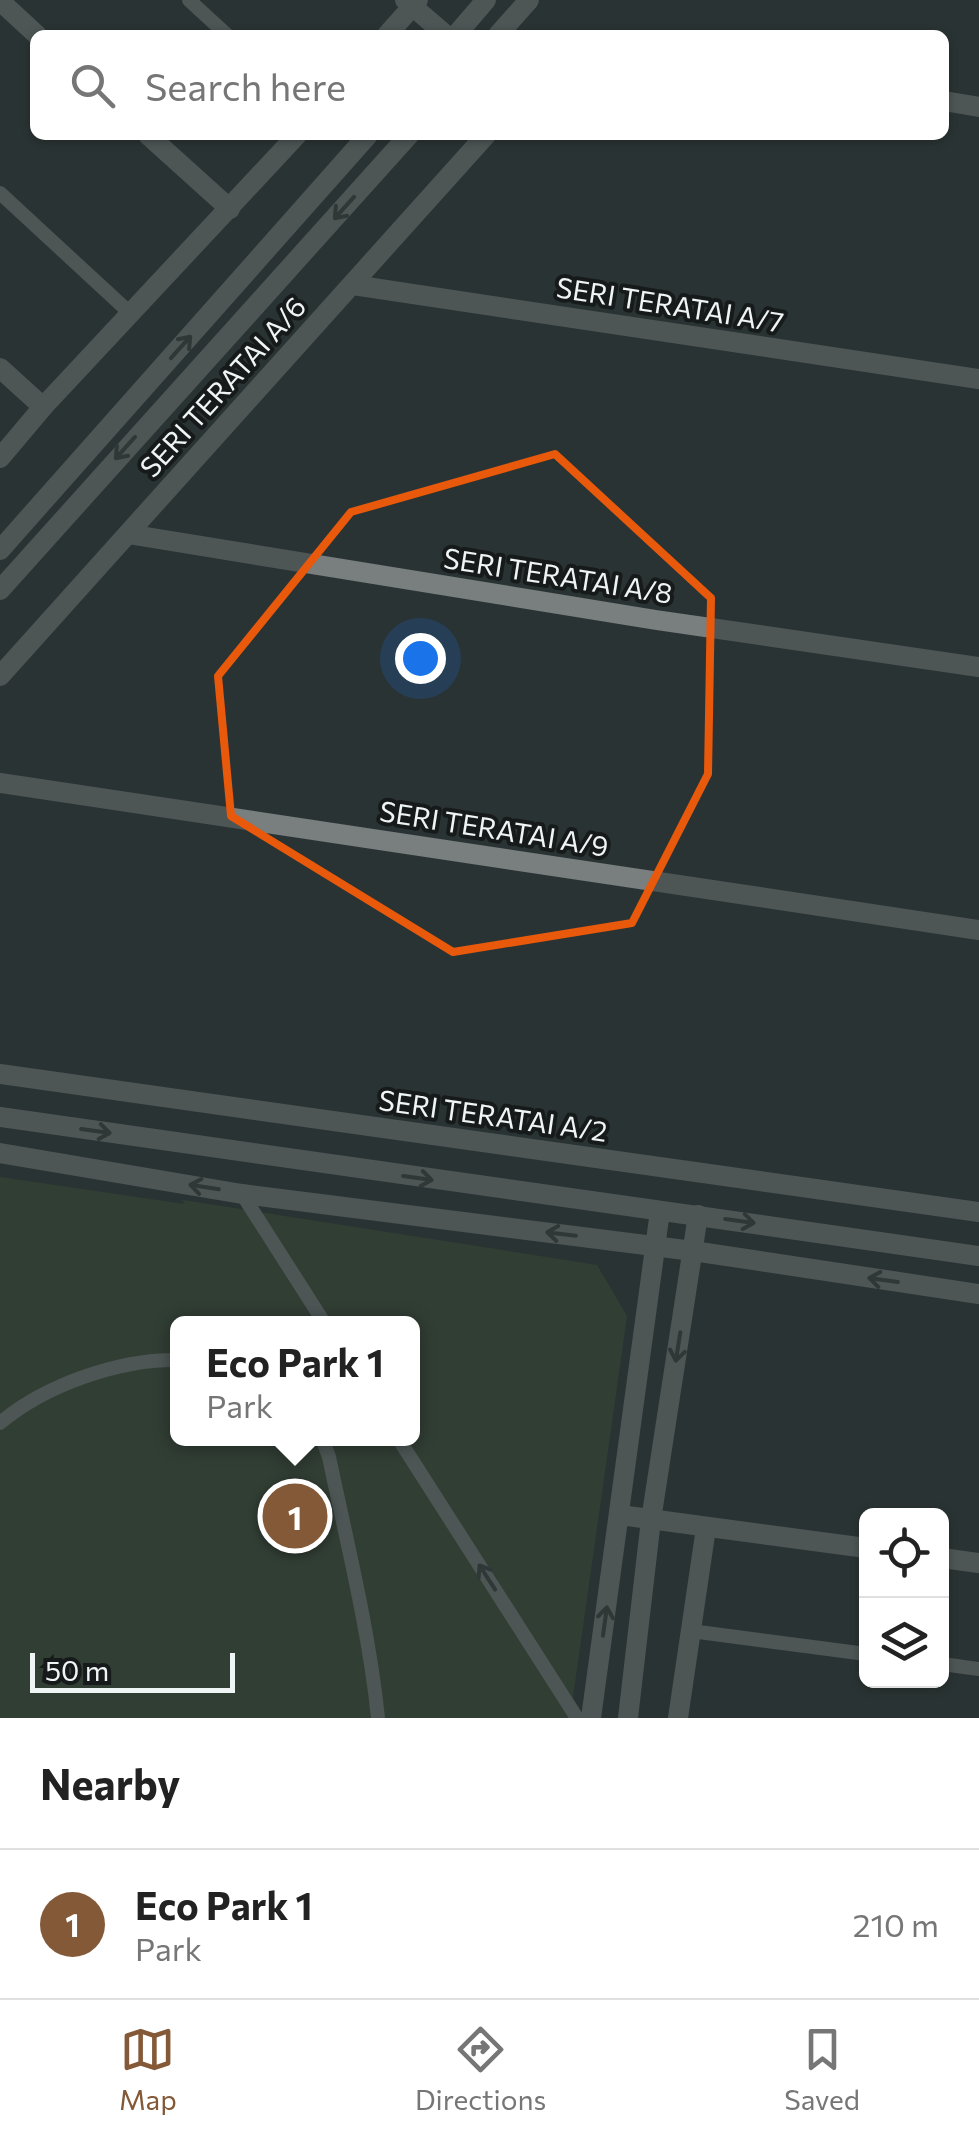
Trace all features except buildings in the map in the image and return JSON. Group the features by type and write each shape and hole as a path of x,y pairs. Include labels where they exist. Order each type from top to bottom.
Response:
{"street":[{"path":"460,30 486,0"},
{"path":"502,30 529,0"},
{"path":"0,2 31,30"},
{"path":"391,30 412,2 441,30"},
{"path":"949,103 979,107"},
{"path":"154,140 230,209"},
{"path":"0,458 293,140"},
{"path":"0,550 364,140"},
{"path":"0,590 405,140"},
{"name":"SERI TERATAI A/6","path":"0,676 482,140"},
{"name":"SERI TERATAI A/7","path":"353,285 979,379"},
{"path":"0,368 43,408"},
{"name":"SERI TERATAI A/8","path":"128,534 656,620 979,667"},
{"name":"SERI TERATAI A/9","path":"0,783 979,930"},
{"name":"SERI TERATAI A/2","path":"0,1074 979,1212"},
{"path":"0,1117 979,1256"},
{"path":"0,1153 242,1194 693,1251 979,1294"},
{"path":"592,1718 660,1211"},
{"path":"628,1718 651,1520 698,1215"},
{"path":"620,1515 859,1547"},
{"path":"678,1718 706,1528"},
{"path":"949,1559 979,1564"}],"lane":[{"path":"190,0 222,30"},
{"path":"0,193 130,313"},
{"path":"242,1194 320,1316"},
{"path":"0,1423 84,1375 170,1360"},
{"path":"325,1446 360,1604 378,1718"},
{"path":"403,1446 577,1718"},
{"path":"691,1631 859,1653"},
{"path":"949,1665 979,1669"}],"highlighted area":[{"path":"555,454 711,598 708,774 632,923 453,952 231,816 218,676 351,512"}],"green space":[{"path":"0,1177 184,1204 183,1200 597,1265 627,1316 570,1718 0,1718"}],"place":[{"name":"Eco Park 1","path":"295,1516"}]}
